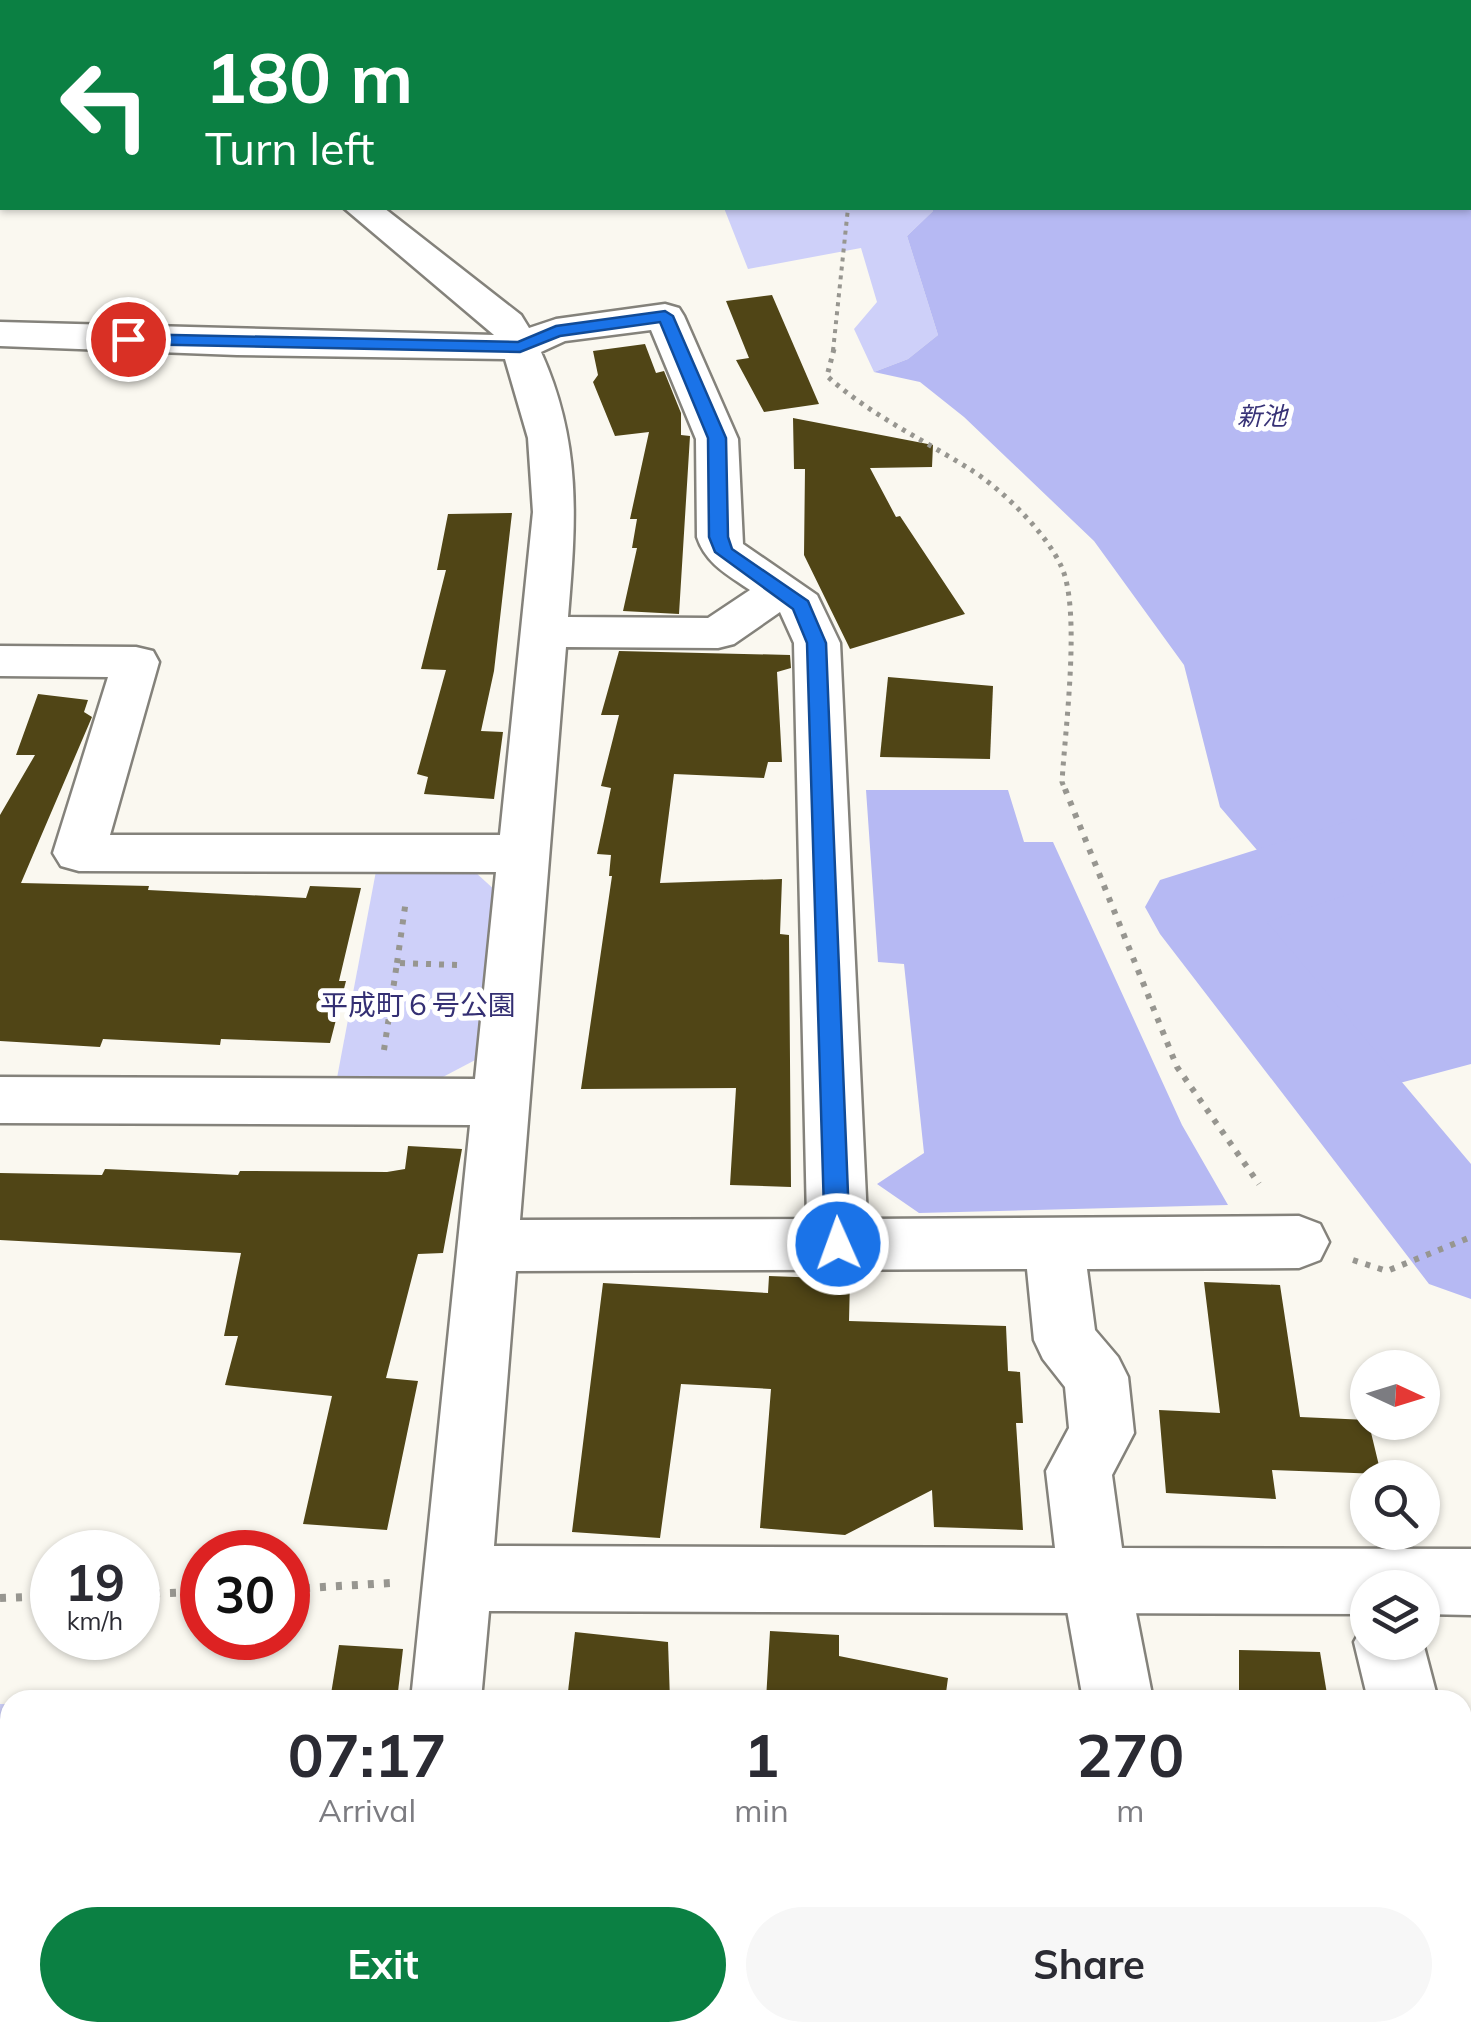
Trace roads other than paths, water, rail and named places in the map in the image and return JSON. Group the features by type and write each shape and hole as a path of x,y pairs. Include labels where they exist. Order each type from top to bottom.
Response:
{"street":[{"path":"365,210 507,323 520,347 549,436 556,471 447,1690"},
{"path":"0,334 237,343 520,347 556,331 665,316 717,438 718,537 724,552 801,606 816,643 838,1244"},
{"path":"542,632 718,633 782,590"},
{"path":"0,661 136,662 78,852 524,854"},
{"path":"0,1100 502,1102"},
{"path":"487,1246 1299,1242"},
{"path":"1054,1243 1065,1340 1096,1377 1102,1432 1079,1471 1085,1533 1116,1690"},
{"path":"456,1578 1096,1582 1350,1601"},
{"path":"1440,1589 1471,1582"},
{"path":"1394,1660 1401,1690"}],"water":[{"name":"新池","path":"1471,210 1471,1064 1396,1084 1204,881 1263,857 1220,807 1184,665 1094,541 964,417 920,382 874,372 908,359 938,335 907,236 933,211"},
{"path":"866,790 1008,790 1024,842 1053,842 1182,1125 1228,1205 919,1213 877,1184 924,1153 904,964 878,962"}],"waterway":[{"name":"新池","path":"1364,852 1196,907 1471,1249"}],"park label":[{"name":"平成町６号公園","path":"418,1005"}]}
